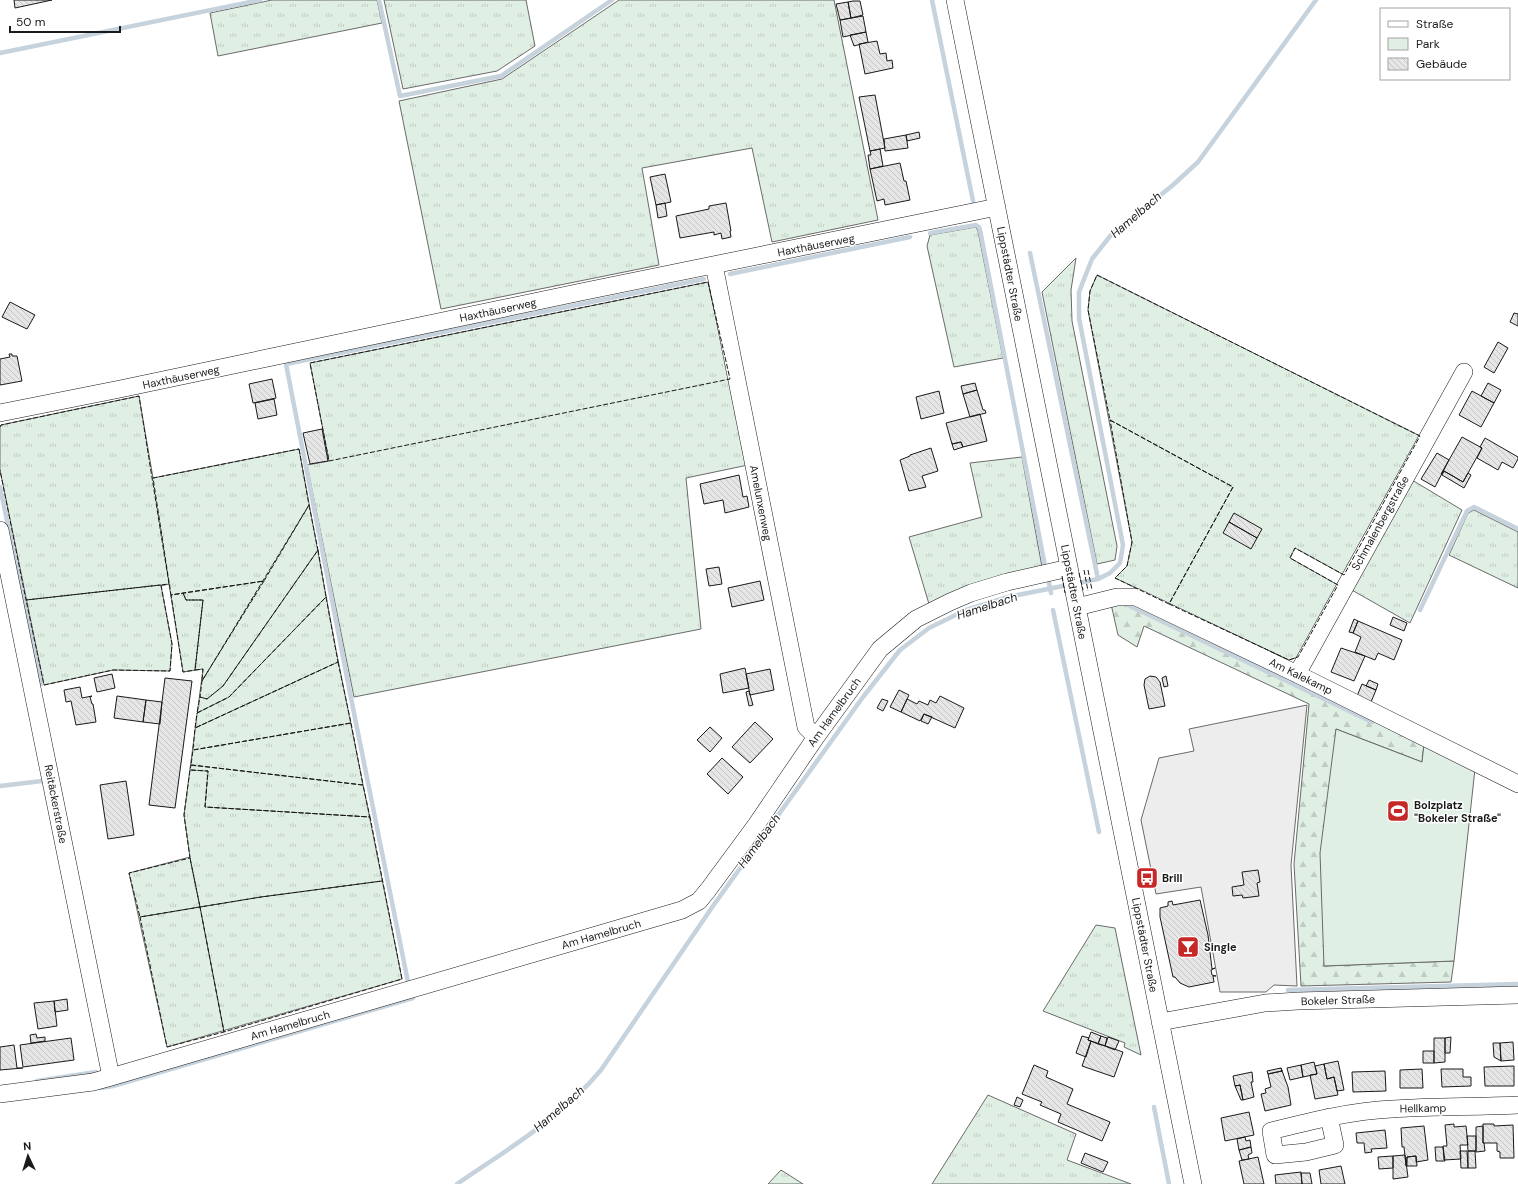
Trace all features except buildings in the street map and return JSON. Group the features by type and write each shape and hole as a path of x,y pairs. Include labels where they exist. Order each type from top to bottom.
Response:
{"street":[{"name":"Lippstädter Straße","path":"955,0 1193,1184"},
{"name":"Haxthäuserweg","path":"0,413 997,207"},
{"name":"Amelunxenweg","path":"714,265 806,727 816,736"},
{"name":"Schmalenbergstraße","path":"1297,674 1464,372"},
{"name":"Reitäckerstraße","path":"0,530 111,1077"},
{"name":"Am Hamelbruch","path":"0,1094 93,1082 682,910 699,901 708,890 756,825 816,736 880,649 916,619 971,593 1007,582 1070,570"},
{"name":"Am Kalekamp","path":"1076,601 1117,597 1136,597 1297,674 1518,784"},
{"name":"Bokeler Straße","path":"1160,1022 1265,1003 1518,995"},
{"name":"Hellkamp","path":"1329,1117 1392,1109 1518,1106"}],"green space":[{"path":"272,0 377,0 382,23 218,56 210,13"},
{"path":"384,0 526,0 535,46 497,71 403,89"},
{"path":"619,0 834,0 878,220 772,242 752,148 642,168 659,265 441,309 399,101 502,79"},
{"path":"976,227 1003,358 954,367 927,246 930,235"},
{"path":"1076,258 1071,290 1072,321 1117,546 1115,560 1097,564 1042,292"},
{"path":"1097,275 1420,436 1344,575 1295,548 1290,558 1338,585 1298,657 1289,660 1115,578 1127,566 1132,542 1088,310 1090,291"},
{"path":"708,282 748,465 686,478 701,629 354,697 307,465 329,461 310,363"},
{"path":"139,396 153,478 299,449 336,650 402,979 167,1047 129,873 190,857 184,815 203,669 183,672 169,584 161,586 172,644 170,671 113,670 44,685 0,470 1,425"},
{"path":"1022,457 1042,567 929,604 909,537 982,517 970,463"},
{"path":"1412,480 1462,510 1410,623 1350,589"},
{"path":"1474,510 1518,532 1518,588 1449,555 1468,513"},
{"path":"1136,602 1424,744 1422,762 1336,729 1324,966 1454,961 1451,982 1301,986 1294,864 1309,704 1144,626 1137,647 1118,635 1111,604"},
{"name":"Bolzplatz \"Bokeler Straße\"","path":"1336,729 1422,762 1424,744 1475,769 1454,961 1324,966 1320,853"},
{"path":"1096,925 1115,928 1141,1055 1124,1047 1125,1043 1043,1011"},
{"path":"988,1095 1076,1134 1067,1160 1131,1184 932,1184"},
{"path":"781,1170 803,1184 768,1184"}],"shaded area":[{"path":"1307,705 1291,865 1297,986 1274,985 1266,992 1220,992 1201,887 1156,894 1141,820 1159,758 1194,751 1189,729"}],"waterway":[{"path":"0,53 260,0"},
{"path":"379,0 400,96 501,76 612,0"},
{"path":"932,0 973,201"},
{"name":"Hamelbach","path":"457,1184 551,1118 569,1103 601,1070 713,906 863,697 900,650 929,628 966,610 1008,597 1098,579 1110,573 1120,563 1123,545 1079,318 1079,292 1092,259 1111,235 1173,185 1198,162 1316,0"},
{"path":"930,233 976,225 979,227 1045,566"},
{"path":"730,274 910,237"},
{"path":"1030,253 1098,579"},
{"path":"408,982 286,364 704,279"},
{"path":"0,487 41,684"},
{"path":"1420,610 1467,511 1474,507 1518,529"},
{"name":"Hamelbach","path":"1049,583 1051,593"},
{"path":"1128,605 1372,722"},
{"path":"1053,610 1099,832"},
{"path":"0,786 42,781"},
{"path":"1288,990 1518,984"},
{"path":"101,1088 113,1086 413,998"},
{"path":"37,1081 96,1072"},
{"path":"1154,1107 1169,1184"}],"fence":[{"path":"1097,275 1420,436 1344,575 1295,548 1290,558 1338,585 1298,657 1289,660 1169,604 1233,487 1110,420 1088,310 1090,291 1097,275"},
{"path":"708,282 730,379 329,461 310,363 708,282"},
{"path":"0,427 1,425 139,396 169,584 26,600 0,470"},
{"path":"1110,420 1233,487 1169,604 1115,578 1127,566 1132,542 1110,420"},
{"path":"299,449 309,505 264,581 171,595 153,478 299,449"},
{"path":"309,505 318,550 223,686 207,699 200,697 202,681 309,505"},
{"path":"318,550 326,597 229,697 197,713 200,697 207,699 223,686 318,550"},
{"path":"1084,570 1088,591"},
{"path":"1088,570 1092,590"},
{"path":"1079,573 1083,590"},
{"path":"1062,576 1065,593"},
{"path":"264,581 210,668 202,681 203,669 195,670 203,600 186,600 183,593 264,581"},
{"path":"161,585 172,644 170,671 113,670 44,685 26,600 161,585"},
{"path":"183,593 186,600 203,600 195,670 183,672 171,595 183,593"},
{"path":"326,597 338,662 195,728 197,713 229,697 326,597"},
{"path":"338,662 351,723 193,750 195,728 338,662"},
{"path":"351,723 363,785 191,765 193,750 351,723"},
{"path":"191,765 363,785 370,817 205,807 208,771 190,770 191,765"},
{"path":"382,881 261,897 200,907 190,858 184,815 190,770 208,771 205,807 370,817 402,979 224,1032 200,907 261,897 382,881"},
{"path":"190,858 200,907 140,917 129,873 190,858"},
{"path":"200,907 224,1032 167,1047 140,917 200,907"}],"place":[{"name":"Bolzplatz \"Bokeler Straße\"","path":"1398,811"},
{"name":"Brill","path":"1147,878"},
{"name":"Single","path":"1188,947"}]}
